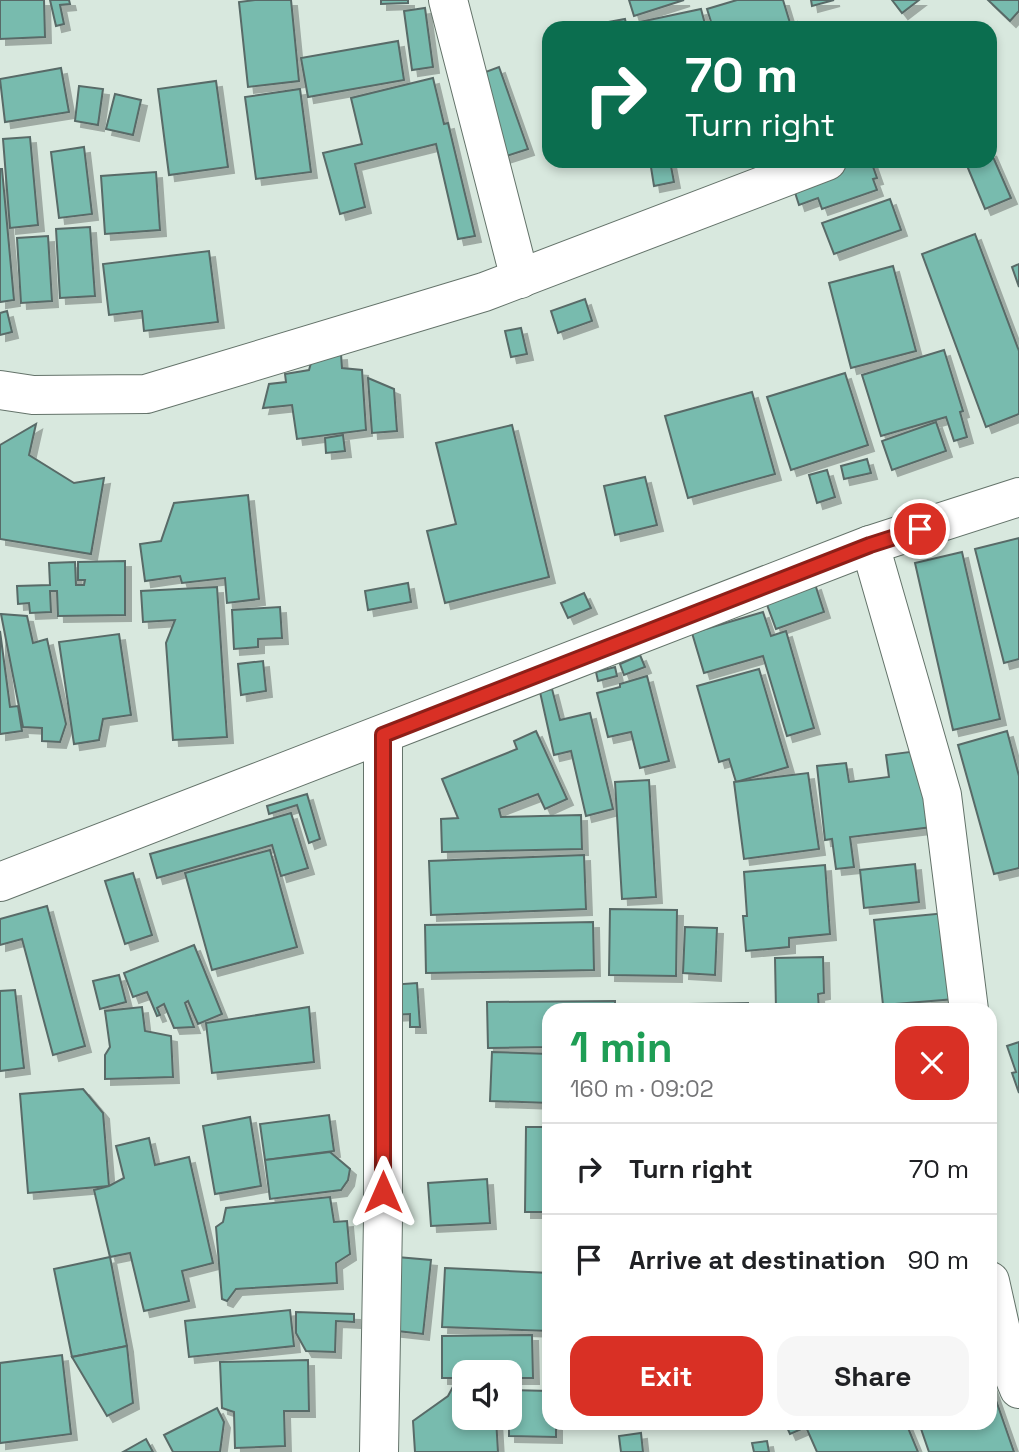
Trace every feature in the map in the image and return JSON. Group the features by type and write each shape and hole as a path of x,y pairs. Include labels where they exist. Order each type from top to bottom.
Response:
{"street":[{"path":"448,0 520,279"},
{"path":"0,390 33,395 146,394 520,279 809,168"},
{"path":"0,882 870,545 1019,496"},
{"path":"870,545 942,794 968,1003"},
{"path":"379,1452 383,1219 383,735"},
{"path":"997,1312 1008,1362 1019,1389"}],"building":[{"path":"0,0 44,0 45,37 0,39"},
{"path":"50,0 69,0 70,4 60,5 64,24 56,26"},
{"path":"291,0 299,81 248,87 239,2"},
{"path":"381,0 408,0 408,3 381,4"},
{"path":"629,0 684,0 634,16"},
{"path":"737,0 783,0 789,21 711,21 707,9"},
{"path":"811,0 834,0 812,6"},
{"path":"892,0 919,0 902,13"},
{"path":"988,0 1019,0 1019,11 1010,21"},
{"path":"425,8 433,67 412,70 404,11"},
{"path":"701,9 704,21 644,21"},
{"path":"398,41 404,80 308,97 301,58"},
{"path":"499,67 528,149 500,158 472,77"},
{"path":"61,68 69,112 5,122 0,79"},
{"path":"433,78 444,124 448,123 475,236 458,239 436,144 355,164 365,207 340,214 323,153 362,144 351,98"},
{"path":"216,81 228,167 169,175 158,89"},
{"path":"79,86 103,89 98,125 75,121"},
{"path":"300,89 311,172 256,179 245,97"},
{"path":"115,94 141,100 133,135 106,129"},
{"path":"30,137 38,225 10,228 3,139"},
{"path":"84,147 92,214 59,218 51,152"},
{"path":"997,166 1011,198 985,209 968,168"},
{"path":"651,168 671,168 674,182 654,186"},
{"path":"825,168 873,168 877,178 873,179 877,190 822,209 818,198 799,205 791,180"},
{"path":"0,169 14,300 0,302"},
{"path":"156,172 160,230 105,234 101,176"},
{"path":"890,199 901,230 834,254 822,223"},
{"path":"90,227 95,296 60,298 56,229"},
{"path":"975,234 1019,351 1019,414 986,427 922,254"},
{"path":"48,236 52,301 21,303 17,238"},
{"path":"209,251 218,322 144,331 142,311 109,315 103,264"},
{"path":"1019,264 1019,287 1012,267"},
{"path":"893,266 916,351 851,368 829,283"},
{"path":"585,299 592,321 558,333 551,311"},
{"path":"7,311 12,332 0,335 0,313"},
{"path":"521,328 527,354 511,357 505,331"},
{"path":"944,350 963,411 960,412 967,437 954,441 946,417 881,436 862,375"},
{"path":"341,354 342,368 362,370 366,430 297,439 292,405 263,408 269,384 286,382 285,374 309,370 313,356"},
{"path":"845,373 868,445 791,470 767,397"},
{"path":"368,378 394,389 397,431 372,433"},
{"path":"752,392 775,474 688,498 665,416"},
{"path":"936,422 946,451 892,470 882,441"},
{"path":"36,424 29,455 74,483 104,478 91,554 0,539 0,445"},
{"path":"512,425 549,577 445,603 427,531 456,524 436,443"},
{"path":"343,435 345,451 326,453 325,438"},
{"path":"867,459 871,473 844,479 841,466"},
{"path":"827,470 835,497 817,503 809,475"},
{"path":"645,477 657,525 615,535 604,486"},
{"path":"248,495 259,599 227,603 225,578 182,583 180,576 145,581 140,544 161,541 174,503"},
{"path":"1019,538 1019,659 1004,663 975,549"},
{"path":"962,552 1000,719 953,730 915,563"},
{"path":"125,561 125,615 58,616 57,591 50,591 51,612 30,613 29,603 18,604 17,586 50,585 49,563 75,562 76,585 84,585 85,580 78,580 78,562"},
{"path":"408,583 411,602 368,610 365,591"},
{"path":"815,584 824,612 776,629 766,602"},
{"path":"217,587 227,737 173,740 166,643 175,620 143,622 141,591"},
{"path":"584,593 591,608 568,618 561,603"},
{"path":"280,607 282,638 258,639 258,647 234,649 232,610"},
{"path":"763,612 771,636 786,631 814,728 787,736 763,656 704,673 692,633"},
{"path":"1,614 27,616 33,643 47,639 66,724 60,742 42,741 42,728 23,727"},
{"path":"0,631 10,707 18,706 22,731 0,734"},
{"path":"119,634 131,715 103,719 99,740 74,744 59,642"},
{"path":"640,655 645,667 624,675 620,664"},
{"path":"263,661 266,691 241,695 238,664"},
{"path":"615,667 617,676 598,681 596,672"},
{"path":"759,669 788,767 736,782 729,759 719,762 697,686"},
{"path":"647,676 669,761 640,768 631,732 608,737 597,693"},
{"path":"552,689 560,720 590,713 613,809 586,816 571,751 554,755 540,692"},
{"path":"536,731 567,799 545,809 538,794 499,809 501,817 581,815 582,849 442,852 441,819 458,818 442,779 517,749 514,741"},
{"path":"1007,731 1019,776 1019,868 994,874 958,745"},
{"path":"925,750 932,827 850,837 854,867 836,869 832,839 825,840 817,766 846,763 849,782 889,777 886,755"},
{"path":"808,773 819,849 744,859 734,782"},
{"path":"649,780 656,897 622,899 615,782"},
{"path":"307,794 320,839 309,843 297,805 269,814 267,806"},
{"path":"291,813 308,868 281,876 272,845 157,878 150,854"},
{"path":"270,850 297,947 212,970 185,873"},
{"path":"584,855 586,909 431,915 429,861"},
{"path":"915,864 919,902 864,908 860,870"},
{"path":"825,865 830,934 789,938 789,947 746,951 743,916 747,916 744,872"},
{"path":"133,873 152,935 125,944 105,881"},
{"path":"47,906 85,1046 53,1055 22,939 0,945 0,919"},
{"path":"610,909 677,910 676,976 609,975"},
{"path":"946,913 955,999 883,1003 874,920"},
{"path":"593,922 594,970 426,973 425,925"},
{"path":"685,927 717,928 715,975 683,973"},
{"path":"194,945 222,1014 198,1024 188,1001 185,1003 194,1027 174,1028 164,1004 157,1008 160,1015 157,1016 147,992 133,997 124,973"},
{"path":"823,957 824,993 818,994 819,1003 776,1003 775,958"},
{"path":"119,975 126,1002 100,1009 93,981"},
{"path":"417,983 420,1027 410,1027 410,1014 391,1015 390,985"},
{"path":"15,990 24,1068 0,1071 0,991"},
{"path":"487,1002 615,1003 542,1003 542,1047 488,1048"},
{"path":"142,1007 145,1031 171,1036 173,1077 105,1079 105,1055 110,1047 105,1011"},
{"path":"309,1007 314,1062 212,1073 206,1023"},
{"path":"1019,1042 1019,1093 1012,1073 1016,1072 1007,1046"},
{"path":"492,1052 542,1054 542,1103 490,1101"},
{"path":"83,1089 103,1113 109,1186 28,1193 20,1094"},
{"path":"329,1115 334,1151 265,1160 260,1124"},
{"path":"250,1117 261,1186 215,1194 203,1126"},
{"path":"526,1127 542,1127 542,1212 525,1212"},
{"path":"149,1138 155,1165 189,1157 213,1263 182,1271 189,1301 144,1311 130,1253 110,1257 94,1190 124,1178 116,1146"},
{"path":"330,1152 350,1169 348,1180 341,1190 270,1199 265,1160"},
{"path":"487,1179 490,1223 431,1226 428,1183"},
{"path":"330,1197 334,1222 347,1221 350,1254 336,1263 337,1283 236,1289 227,1301 222,1299 216,1227 223,1222 226,1208"},
{"path":"110,1257 127,1346 72,1357 54,1269"},
{"path":"397,1257 431,1260 423,1334 389,1330"},
{"path":"445,1268 542,1273 542,1331 442,1327"},
{"path":"290,1310 294,1346 189,1357 185,1321"},
{"path":"296,1312 354,1314 354,1322 336,1321 335,1352 306,1351 296,1333"},
{"path":"532,1335 533,1378 522,1378 522,1360 452,1360 452,1378 442,1378 442,1336"},
{"path":"127,1346 133,1403 107,1416 72,1357"},
{"path":"62,1355 71,1434 0,1443 0,1363"},
{"path":"308,1360 309,1411 284,1411 285,1446 235,1448 234,1412 222,1408 220,1362"},
{"path":"452,1389 452,1430 497,1430 498,1452 415,1452 413,1421 448,1396"},
{"path":"522,1390 542,1391 542,1430 556,1430 556,1437 509,1436 509,1430 522,1430"},
{"path":"997,1403 1014,1452 929,1452 921,1430 997,1430"},
{"path":"217,1408 224,1422 220,1452 173,1452 164,1435"},
{"path":"807,1430 909,1430 918,1452 817,1452"},
{"path":"641,1433 643,1452 621,1452 619,1436"},
{"path":"146,1439 153,1452 123,1452"},
{"path":"767,1441 769,1452 754,1452 752,1443"}],"route":[{"path":"383,1192 383,735 870,545 920,529"}]}
